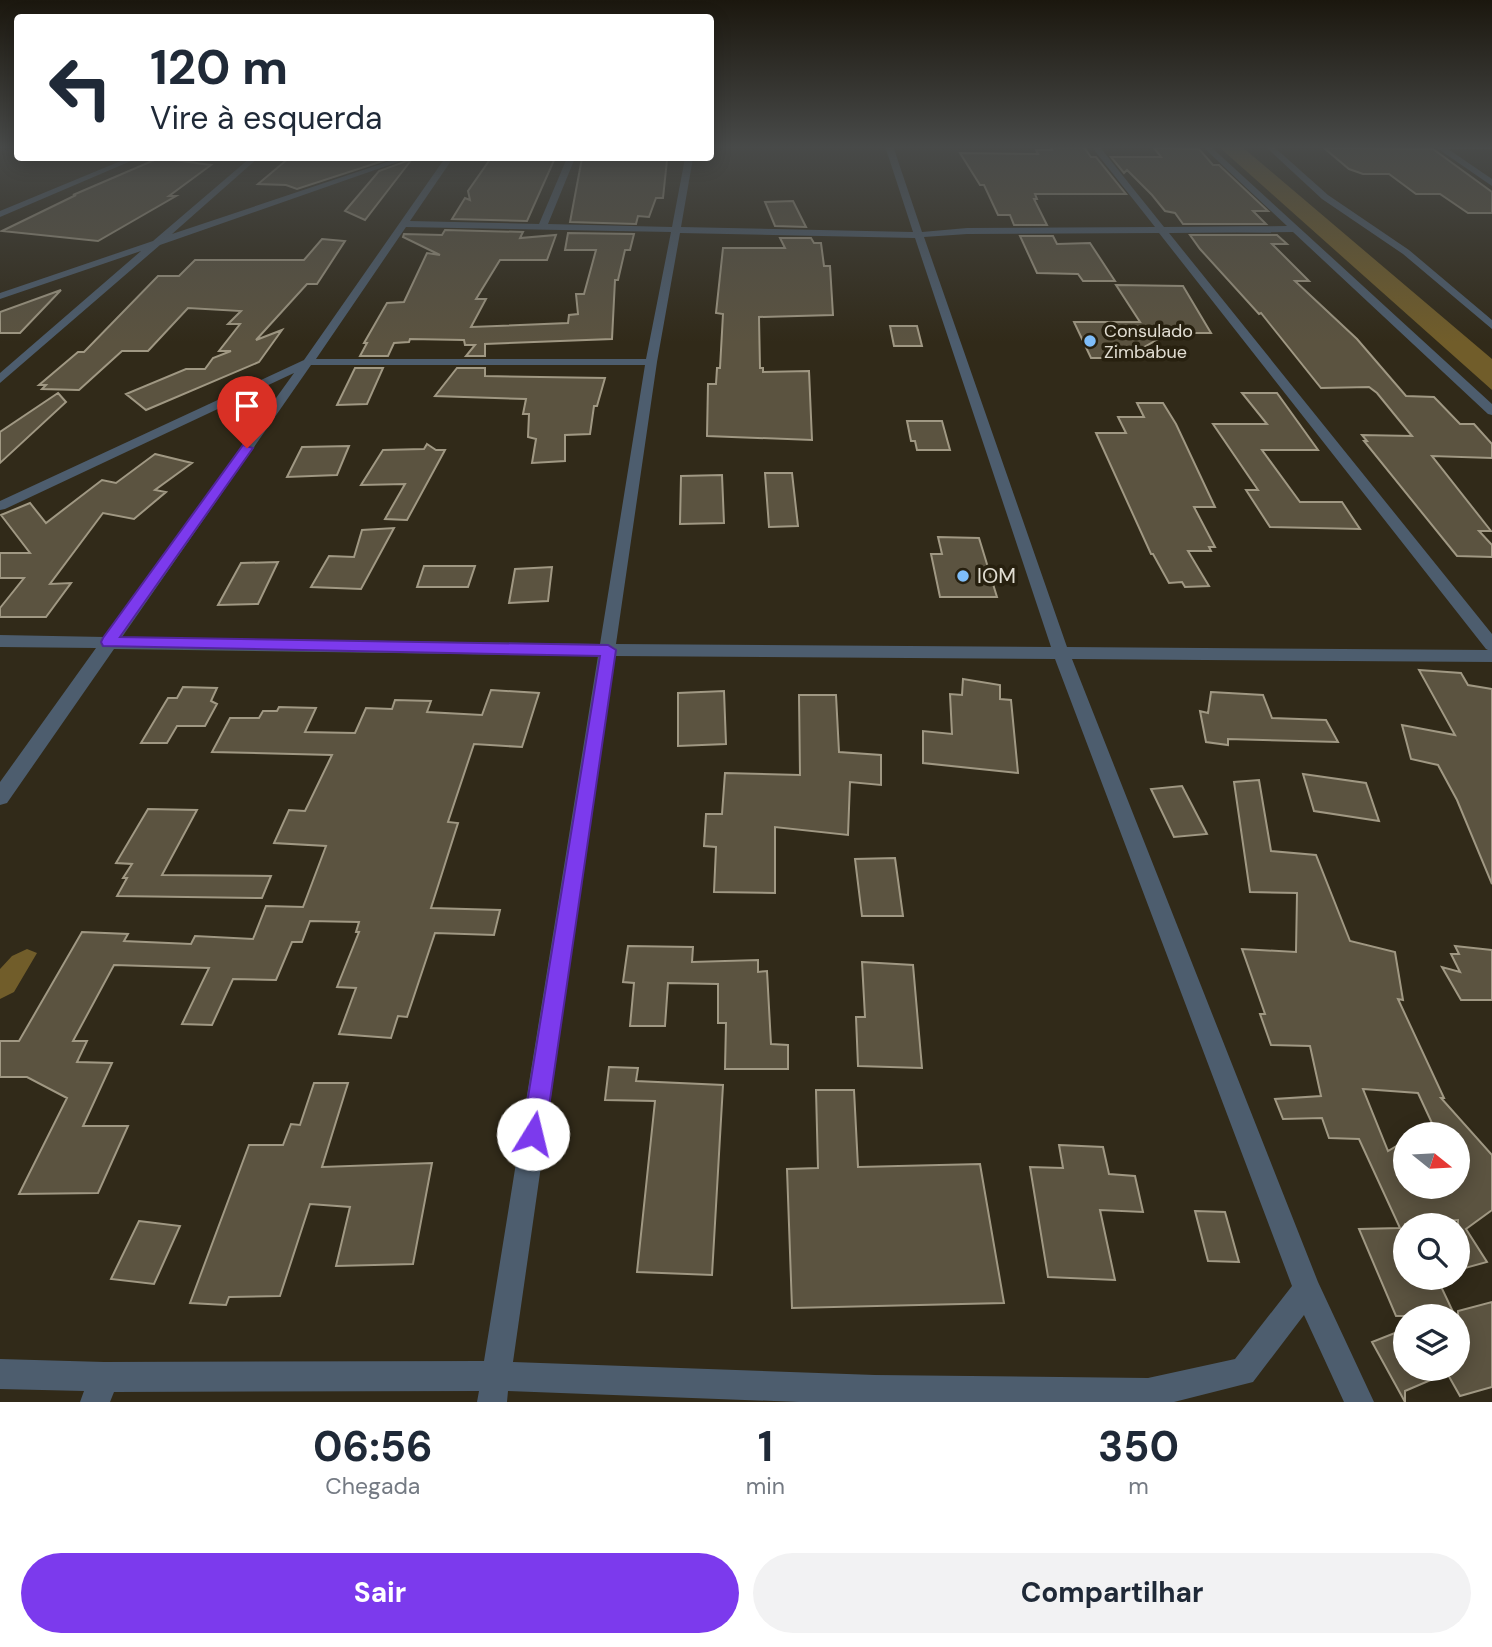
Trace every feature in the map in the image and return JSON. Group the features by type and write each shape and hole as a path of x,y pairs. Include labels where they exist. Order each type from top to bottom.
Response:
{"street":[{"path":"0,379 191,211"},
{"path":"0,296 246,211"},
{"path":"0,797 309,362 411,211"},
{"path":"542,227 549,211"},
{"path":"494,1389 651,362 680,211"},
{"path":"910,211 1061,653 1307,1289 1359,1402"},
{"path":"1146,211 1492,645"},
{"path":"1278,211 1492,411"},
{"path":"1346,211 1406,252 1492,326"},
{"path":"403,223 918,235 967,231 1297,229"},
{"path":"0,506 309,362 651,362"},
{"path":"0,641 608,650 1492,656"},
{"path":"0,1374 99,1390 494,1389 875,1396 1148,1393 1244,1372 1307,1289"}],"shaded area":[{"path":"1291,211 1318,211 1492,359 1492,390"},
{"path":"27,949 37,953 14,992 0,999 0,969 12,956"}],"building":[{"path":"42,211 149,211 98,241 2,231"},
{"path":"346,211 372,211 365,220"},
{"path":"457,211 531,211 527,221 452,219"},
{"path":"572,211 651,211 649,217 638,216 636,224 570,222"},
{"path":"769,211 798,211 806,227 775,226"},
{"path":"996,211 1040,211 1047,225 1014,225 1010,215 998,215"},
{"path":"1167,211 1253,211 1266,224 1183,224 1175,213"},
{"path":"1466,211 1492,211 1492,213"},
{"path":"445,230 523,232 520,238 556,235 547,260 500,260 476,299 486,299 471,327 568,323 569,315 578,314 576,294 584,294 596,250 565,250 568,233 634,234 630,250 625,250 618,280 615,280 612,339 485,344 485,356 466,356 475,345 465,345 464,340 410,339 409,342 394,343 388,356 360,356 367,343 364,343 387,303 404,302 427,253 440,255 403,237 404,234 442,235"},
{"path":"1190,235 1277,235 1287,244 1272,244 1309,281 1295,281 1357,339 1406,396 1434,397 1460,424 1474,424 1492,444 1492,458 1432,456 1491,531 1479,531 1492,545 1492,557 1457,556 1364,441 1367,441 1362,435 1412,436 1377,393 1369,387 1321,388 1261,313 1259,314"},
{"path":"1020,236 1053,236 1057,244 1090,243 1115,281 1083,281 1078,274 1037,273"},
{"path":"780,238 811,238 814,243 821,243 824,266 830,266 833,315 759,317 760,368 763,368 763,372 809,371 812,440 707,436 708,384 716,384 717,368 720,368 723,314 716,313 723,248 785,248"},
{"path":"322,239 345,241 317,284 307,284 256,340 282,330 259,362 146,410 126,394 186,369 205,369 213,358 231,351 219,351 240,324 228,324 241,311 188,308 148,351 122,351 79,390 42,389 46,385 39,385 78,352 84,352 158,276 179,276 195,260 304,260"},
{"path":"1116,285 1183,286 1211,333 1169,333 1141,349 1146,358 1091,358 1074,322 1140,322"},
{"path":"61,290 20,333 0,333 0,312"},
{"path":"890,326 917,326 922,346 894,346"},
{"path":"355,368 383,368 367,404 337,405"},
{"path":"457,368 485,368 485,376 605,378 597,406 594,406 590,434 565,435 565,461 532,463 536,439 528,437 529,414 523,414 526,399 435,396"},
{"path":"58,393 66,402 0,463 0,432"},
{"path":"1242,393 1277,393 1318,450 1262,450 1300,502 1342,502 1360,529 1270,527 1246,490 1258,490 1213,424 1267,424"},
{"path":"1137,403 1163,403 1176,424 1215,507 1194,507 1215,547 1209,547 1211,551 1188,551 1209,586 1185,587 1182,582 1169,583 1151,554 1096,433 1126,433 1118,417 1144,417"},
{"path":"907,421 942,421 950,450 917,450 915,441 911,441"},
{"path":"427,444 436,450 445,450 407,520 385,519 405,484 361,485 383,450 424,449"},
{"path":"349,446 337,475 287,477 302,447"},
{"path":"155,454 192,463 155,490 166,492 134,519 103,513 50,584 71,583 46,617 0,617 0,608 24,578 0,578 0,553 30,553 1,515 30,503 46,523 102,480 116,483"},
{"path":"765,473 792,473 798,526 769,527"},
{"path":"722,475 724,523 680,524 681,476"},
{"path":"394,528 361,589 311,587 329,556 354,557 362,530"},
{"name":"IOM","path":"938,537 979,538 997,597 940,597 931,554 942,554"},
{"path":"278,562 258,604 218,605 241,563"},
{"path":"424,566 475,566 468,587 417,587"},
{"path":"552,567 548,601 509,603 515,569"},
{"path":"1419,670 1461,673 1468,685 1492,689 1492,884 1457,800 1438,765 1411,759 1402,725 1455,735"},
{"path":"963,679 1000,685 1000,699 1011,700 1018,773 923,763 923,731 952,734 950,694 962,695"},
{"path":"183,687 217,688 211,701 217,704 205,726 177,726 167,743 141,743 168,698 177,698"},
{"path":"491,690 539,693 522,747 474,744 448,822 458,823 431,908 500,910 494,935 435,933 407,1017 398,1016 391,1038 339,1034 356,988 337,987 359,932 356,932 359,922 310,921 302,942 292,942 276,980 233,979 212,1025 182,1024 209,968 114,965 73,1041 87,1041 77,1062 112,1063 83,1126 128,1126 98,1193 19,1194 67,1098 27,1077 0,1077 0,1041 19,1041 82,932 128,934 124,941 191,944 195,936 253,939 266,906 303,907 326,846 274,843 289,810 305,811 332,755 212,752 230,718 259,718 263,711 277,711 279,707 316,708 305,732 355,733 366,708 392,709 395,700 431,701 427,712 482,715"},
{"path":"724,691 726,744 678,746 678,693"},
{"path":"1211,692 1263,695 1272,718 1326,720 1338,742 1228,739 1228,745 1206,742 1200,711 1208,713"},
{"path":"799,695 836,695 839,752 881,755 881,785 850,782 848,835 775,827 775,893 714,892 716,847 704,846 706,814 722,814 725,773 800,775"},
{"path":"1303,774 1366,783 1379,821 1314,811"},
{"path":"1259,780 1271,851 1316,855 1350,941 1395,952 1403,1000 1398,999 1444,1098 1441,1098 1462,1122 1431,1122 1418,1093 1363,1089 1388,1151 1393,1148 1393,1199 1470,1199 1470,1130 1492,1155 1492,1210 1470,1226 1470,1213 1393,1213 1359,1139 1329,1138 1322,1118 1283,1119 1275,1099 1321,1096 1310,1046 1271,1045 1260,1014 1265,1014 1242,949 1296,952 1297,893 1250,892 1234,782"},
{"path":"1182,786 1207,834 1174,837 1151,789"},
{"path":"148,809 197,810 162,875 271,876 262,898 117,896 127,878 123,878 132,864 116,863"},
{"path":"895,858 903,916 862,916 855,859"},
{"path":"628,946 693,947 692,962 758,960 758,972 767,971 771,1044 788,1045 788,1069 725,1069 726,1023 718,1023 718,984 668,983 665,1026 630,1026 634,983 623,982"},
{"path":"1455,946 1492,950 1492,1000 1461,1000 1442,967 1460,972 1451,954 1459,954"},
{"path":"862,962 913,965 922,1068 858,1066 856,1017 865,1017"},
{"path":"609,1067 638,1068 636,1081 723,1085 712,1275 637,1272 655,1101 605,1100"},
{"path":"314,1083 348,1083 322,1167 432,1163 413,1264 336,1266 350,1207 310,1204 280,1296 229,1297 226,1305 190,1303 249,1145 283,1145 291,1124 300,1125"},
{"path":"816,1090 854,1090 858,1167 980,1164 1004,1303 792,1308 787,1169 818,1168"},
{"path":"1059,1145 1103,1147 1109,1174 1135,1176 1143,1212 1100,1210 1115,1280 1048,1277 1030,1167 1063,1168"},
{"path":"1195,1211 1225,1212 1239,1262 1208,1261"},
{"path":"139,1221 180,1226 154,1284 111,1279"},
{"path":"1393,1228 1393,1290 1443,1290 1449,1304 1393,1304 1393,1309 1359,1229"},
{"path":"1470,1235 1487,1262 1470,1267"},
{"path":"1492,1302 1492,1387 1460,1396 1452,1381 1470,1381 1470,1308"},
{"path":"1393,1334 1393,1380 1372,1342"},
{"path":"1393,1381 1428,1381 1405,1391 1405,1402"}],"place":[{"name":"Consulado Zimbabue","path":"1090,341"},
{"name":"IOM","path":"963,576"}],"route":[{"path":"247,448 109,642 608,650 533,1134"}]}
